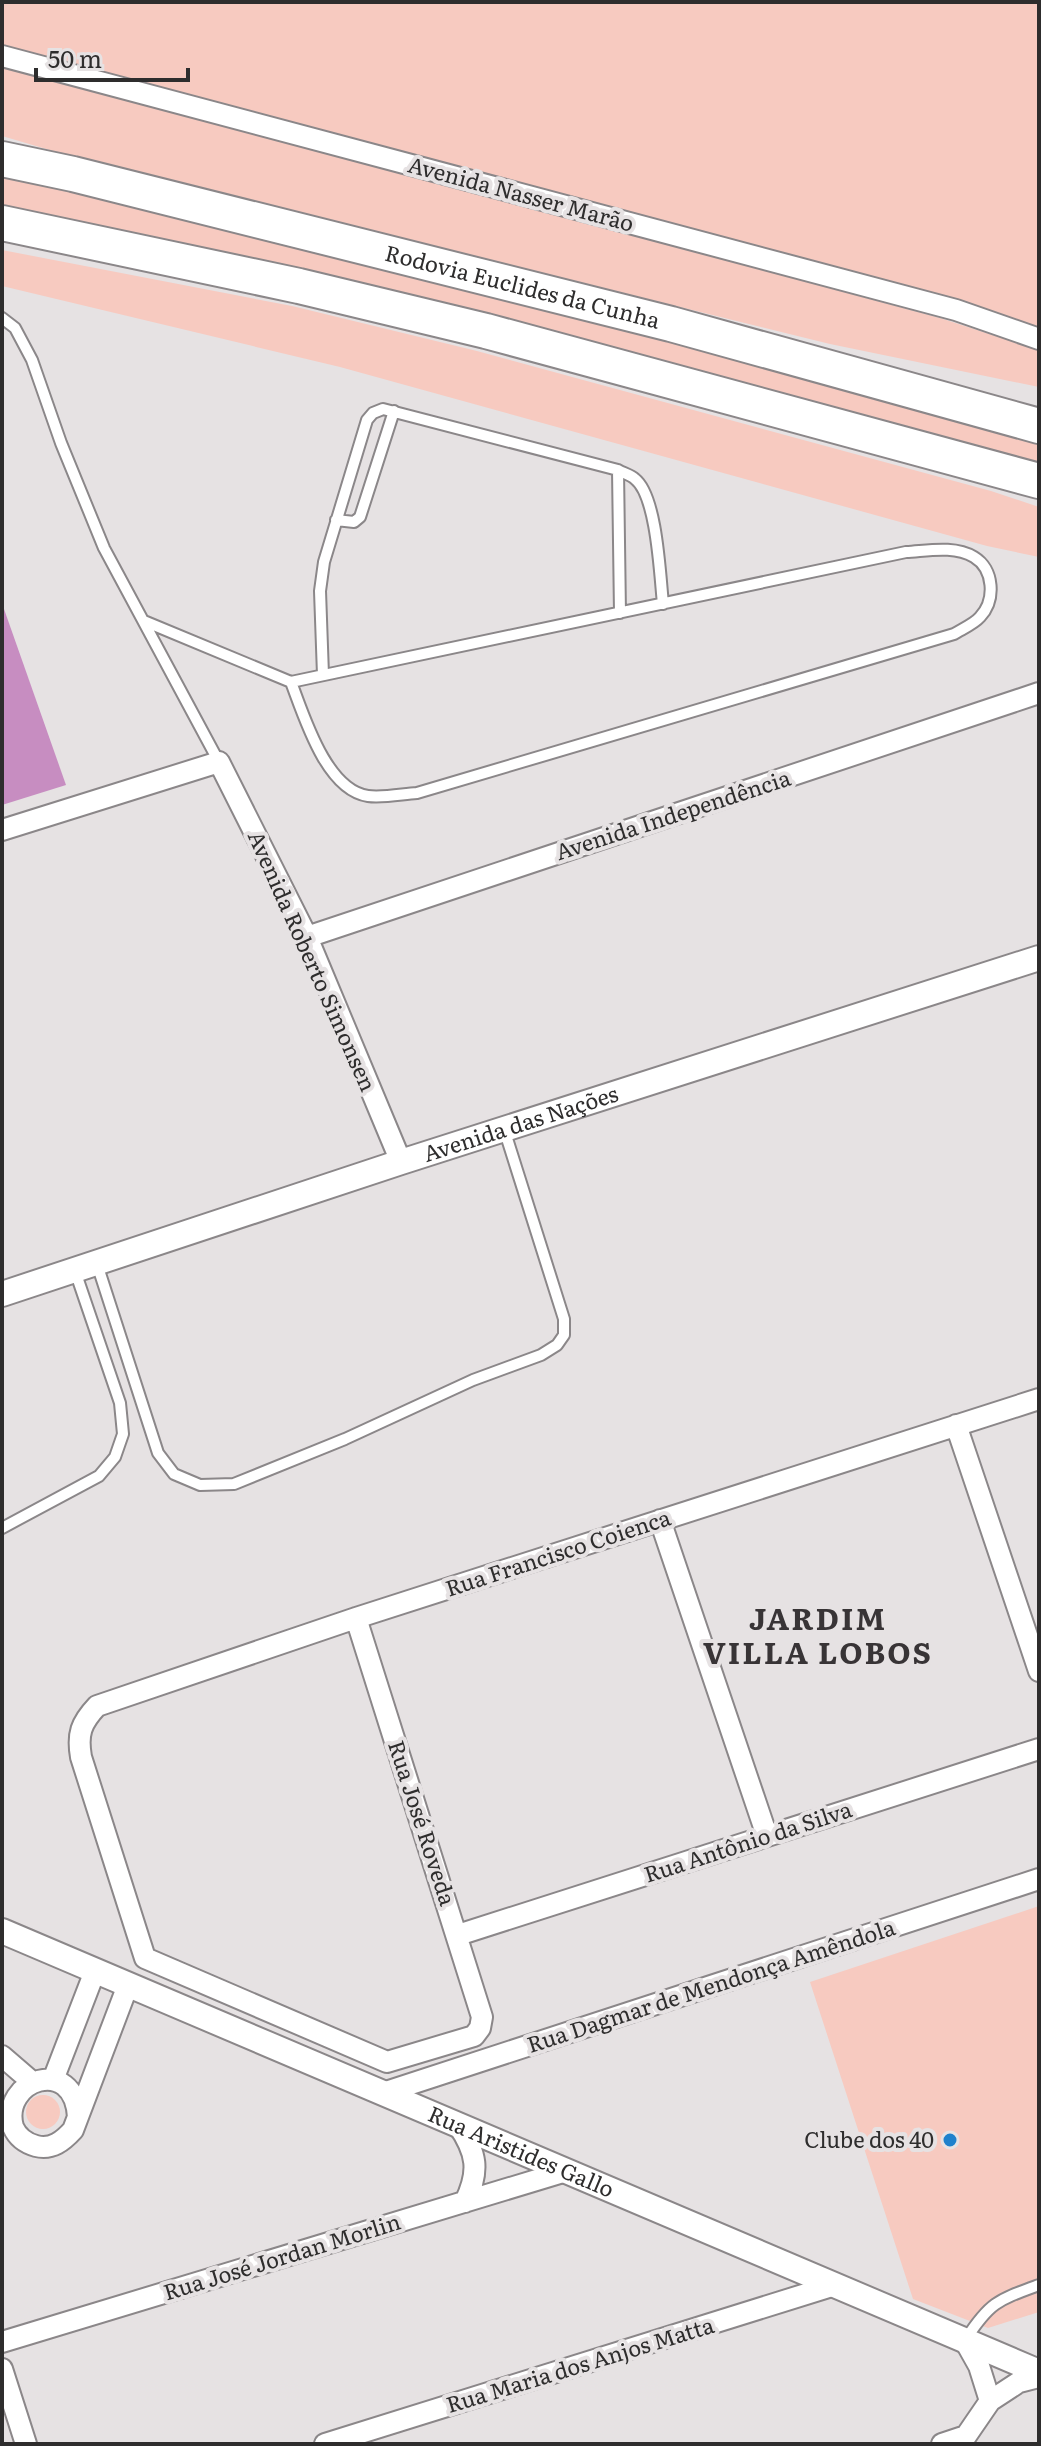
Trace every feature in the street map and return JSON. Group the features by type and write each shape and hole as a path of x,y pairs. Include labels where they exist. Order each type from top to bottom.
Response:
{"highway":[{"path":"2,153 73,174"},
{"name":"Rodovia Euclides da Cunha","path":"2,159 73,174 656,320 1039,426"},
{"path":"2,223 299,286 486,331 1039,481"},
{"path":"2,243 299,286"},
{"path":"828,368 1039,403"},
{"path":"994,470 1039,492"}],"street":[{"name":"Avenida Nasser Marão","path":"2,56 956,310 1039,339"},
{"name":"Avenida Independência","path":"307,937 1039,693"},
{"path":"2,830 219,762"},
{"name":"Avenida Roberto Simonsen","path":"219,762 307,937 401,1162"},
{"name":"Avenida das Nações","path":"2,1294 401,1162 1039,958"},
{"name":"Rua Francisco Coienca","path":"480,2028 474,2036 464,2040 387,2062 145,1958 81,1757 78,1738 84,1720 97,1706 115,1699 356,1618 1039,1399"},
{"path":"956,1425 1031,1622 1039,1671"},
{"path":"660,1520 767,1836"},
{"name":"Rua José Roveda","path":"356,1618 480,2006 480,2028"},
{"name":"Rua Antônio da Silva","path":"458,1935 1039,1749"},
{"name":"Rua Dagmar de Mendonça Amêndola","path":"383,2093 1039,1879"},
{"name":"Rua Aristides Gallo","path":"2,1931 1039,2374"},
{"path":"53,2080 95,1971"},
{"path":"78,2117 72,2094 53,2080 18,2073 9,2109 8,2128 27,2143 39,2147 53,2146 65,2140 73,2130 78,2117 128,1985"},
{"path":"458,2125 470,2143 475,2163 474,2184 465,2202"},
{"path":"504,2189 520,2174 520,2152"},
{"name":"Rua José Jordan Morlin","path":"2,2342 563,2172"},
{"name":"Rua Maria dos Anjos Matta","path":"325,2444 835,2285"},
{"path":"965,2341 979,2366 990,2401"},
{"path":"2,2369 26,2444"},
{"path":"942,2444 968,2440 990,2401 1019,2382 1039,2374"}],"lane":[{"path":"2,318 15,328 32,360 61,443 104,548 219,762"},
{"path":"323,675 320,591 324,562 367,420 383,409 618,470 636,479 646,493 663,604"},
{"path":"336,520 354,522 360,517 394,411"},
{"path":"618,470 620,613"},
{"path":"144,621 291,682 906,552 944,549 974,557 989,576 992,599 980,617 954,634 417,793 366,796 338,779 316,748 291,682"},
{"path":"86,1266 158,1453 174,1474 200,1485 234,1484 345,1439 473,1380 541,1355 557,1345 564,1335 564,1319 504,1129"},
{"path":"2,1528 99,1476 115,1457 123,1434 120,1403 86,1266"},
{"path":"965,2341 983,2312 998,2300 1039,2285"}],"shaded area":[{"path":"2,2 1039,2 1039,329 969,303 2,45"},
{"path":"2,64 940,318 1039,350 1039,387 830,344 77,158 2,136"},
{"path":"2,168 1039,435 1039,467 2,214"},
{"path":"2,250 292,306 477,351 991,491 1039,507 1039,557 987,546 340,367 2,286"},
{"name":"Clube dos 40","path":"1039,1906 1039,2312 988,2328 913,2299 810,1982"},
{"path":"43,2095 55,2100 60,2112 55,2124 43,2129 31,2124 26,2112 31,2100"}],"building":[{"path":"2,609 66,785 2,805"}],"place":[{"name":"Clube dos 40","path":"950,2140"}],"district":[{"name":"JARDIM VILLA LOBOS","path":"818,1637"}]}
